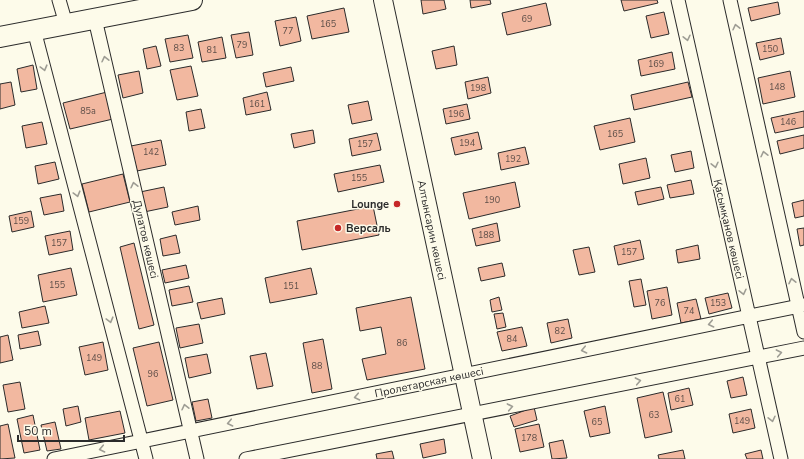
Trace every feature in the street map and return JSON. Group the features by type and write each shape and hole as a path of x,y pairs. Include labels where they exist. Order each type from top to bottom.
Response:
{"main road":[{"path":"0,37 192,0"}],"street":[{"path":"59,0 66,24"},
{"name":"Алтынсарин көшесі","path":"383,0 482,459"},
{"name":"Қасымқанов көшесі","path":"678,0 780,459"},
{"path":"730,0 801,306 804,332"},
{"name":"Дулатов көшесі","path":"96,19 197,459"},
{"path":"34,30 146,459"},
{"name":"Пролетарская көшесі","path":"54,459 801,306"},
{"path":"246,459 804,348"}],"building":[{"path":"421,0 444,0 446,9 423,14"},
{"path":"470,0 490,0 491,4 471,8"},
{"path":"621,0 657,0 658,3 624,11"},
{"path":"778,2 780,14 751,21 748,8"},
{"path":"546,3 551,25 507,35 502,13"},
{"path":"344,8 349,32 312,39 307,16"},
{"path":"664,12 669,34 651,38 646,16"},
{"path":"296,17 301,41 280,46 275,21"},
{"path":"249,32 253,55 236,58 231,35"},
{"path":"188,35 193,58 170,62 165,39"},
{"path":"222,37 226,58 202,62 198,42"},
{"path":"781,38 784,54 760,60 756,43"},
{"path":"156,46 161,66 147,69 143,49"},
{"path":"454,46 457,65 436,69 432,51"},
{"path":"672,52 675,69 641,76 638,60"},
{"path":"33,65 37,89 21,92 17,69"},
{"path":"191,66 198,96 177,100 170,70"},
{"path":"291,67 294,81 266,87 263,73"},
{"path":"139,71 143,93 123,98 118,75"},
{"path":"790,71 795,97 763,104 758,78"},
{"path":"488,77 491,93 468,99 465,82"},
{"path":"11,82 15,105 0,109 0,84"},
{"path":"688,82 692,97 634,110 631,95"},
{"path":"107,92 113,119 70,129 63,103"},
{"path":"267,92 271,110 246,115 243,98"},
{"path":"368,101 372,120 352,124 348,105"},
{"path":"467,104 470,119 446,124 443,109"},
{"path":"201,109 205,128 189,131 186,112"},
{"path":"804,111 804,127 775,133 771,118"},
{"path":"630,118 635,142 600,150 594,126"},
{"path":"42,122 47,144 26,148 22,126"},
{"path":"313,130 315,143 294,148 291,134"},
{"path":"478,132 482,149 455,155 451,138"},
{"path":"377,133 381,150 352,156 349,139"},
{"path":"804,135 804,148 780,154 777,141"},
{"path":"161,140 166,165 137,171 131,146"},
{"path":"525,147 529,164 501,170 498,153"},
{"path":"691,151 694,168 675,172 671,155"},
{"path":"646,158 650,178 623,184 619,164"},
{"path":"55,162 59,179 38,184 35,166"},
{"path":"380,165 384,182 338,192 334,174"},
{"path":"123,174 130,202 89,212 82,184"},
{"path":"691,180 694,194 670,198 667,185"},
{"path":"515,182 520,207 469,219 463,193"},
{"path":"164,187 168,207 144,212 140,192"},
{"path":"661,187 664,199 638,205 635,192"},
{"path":"61,194 64,211 44,215 40,198"},
{"path":"804,200 804,216 795,218 792,203"},
{"path":"198,206 200,220 175,225 172,212"},
{"name":"Версаль","path":"373,206 379,235 302,250 297,221"},
{"path":"31,211 34,227 12,232 9,216"},
{"path":"497,223 500,241 476,246 472,229"},
{"path":"804,228 804,245 800,246 797,229"},
{"path":"70,231 73,250 49,255 45,236"},
{"path":"176,235 180,253 163,256 160,239"},
{"path":"640,240 644,259 618,265 614,246"},
{"path":"134,243 154,325 139,329 120,247"},
{"path":"698,245 700,259 678,263 676,250"},
{"path":"589,247 595,272 579,275 573,250"},
{"path":"502,263 505,276 481,281 478,268"},
{"path":"186,265 189,278 165,283 162,270"},
{"path":"71,268 77,295 43,302 38,275"},
{"path":"311,268 317,294 270,303 265,278"},
{"path":"641,279 646,305 634,307 629,281"},
{"path":"189,286 193,302 172,306 169,290"},
{"path":"667,287 672,315 652,319 647,291"},
{"path":"728,293 732,308 709,314 705,298"},
{"path":"411,297 425,369 367,380 362,359 386,354 381,327 360,331 356,308"},
{"path":"499,297 502,310 492,312 490,300"},
{"path":"222,298 225,314 201,319 197,303"},
{"path":"696,299 701,319 681,323 677,303"},
{"path":"45,306 49,323 22,328 19,312"},
{"path":"503,313 506,327 497,329 494,314"},
{"path":"568,319 572,338 551,343 547,323"},
{"path":"199,324 203,343 180,348 176,328"},
{"path":"522,327 527,346 502,351 497,332"},
{"path":"38,331 41,345 20,349 18,335"},
{"path":"8,335 13,360 0,363 0,337"},
{"path":"323,339 332,389 312,393 303,343"},
{"path":"103,342 108,370 85,375 79,347"},
{"path":"159,342 173,400 147,406 133,348"},
{"path":"266,353 273,386 257,389 250,356"},
{"path":"207,354 211,373 189,378 185,358"},
{"path":"743,377 747,395 731,398 727,381"},
{"path":"20,382 25,409 8,412 3,385"},
{"path":"689,388 693,405 671,410 668,393"},
{"path":"663,392 672,432 645,438 637,398"},
{"path":"208,399 212,418 196,421 192,402"},
{"path":"78,406 81,422 66,426 63,409"},
{"path":"605,406 610,433 590,437 584,411"},
{"path":"534,407 537,420 514,427 510,416"},
{"path":"751,409 755,428 733,433 729,414"},
{"path":"120,411 125,433 89,440 85,418"},
{"path":"33,415 40,450 24,453 17,419"},
{"path":"55,422 61,449 47,451 41,425"},
{"path":"8,424 15,458 0,459 0,426"},
{"path":"539,424 544,447 520,452 515,429"},
{"path":"444,439 446,453 423,458 420,444"},
{"path":"563,440 567,458 552,459 549,443"},
{"path":"683,450 685,459 659,459 658,455"},
{"path":"761,450 763,459 747,459 745,454"},
{"path":"392,451 394,459 377,459 376,454"}],"place":[{"name":"Lounge","path":"397,204"},
{"name":"Версаль","path":"338,228"}]}
